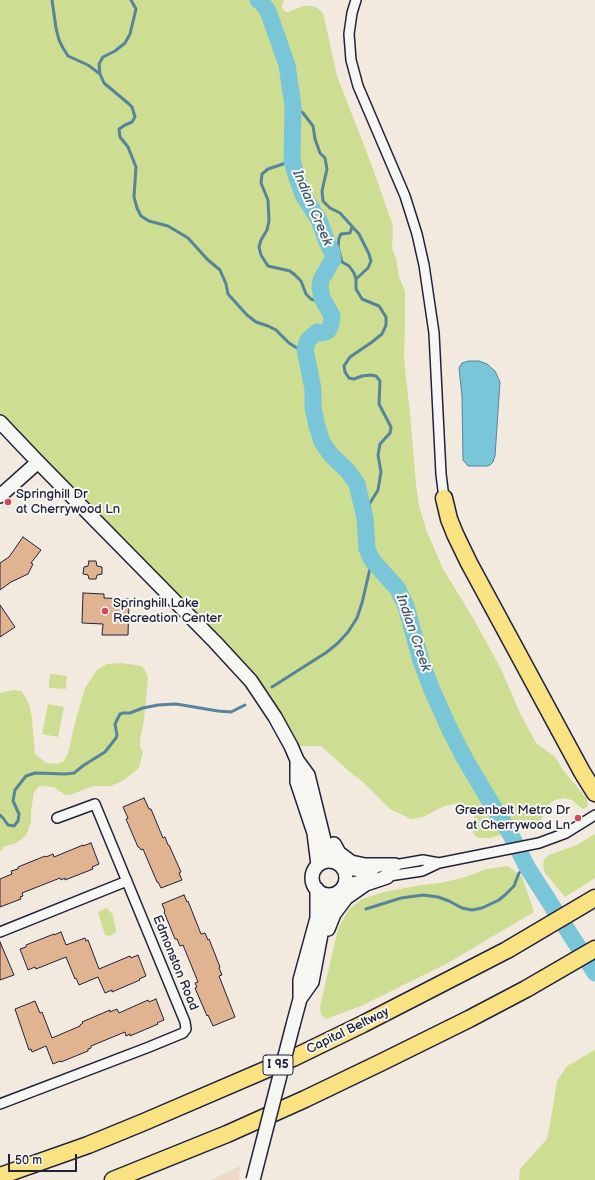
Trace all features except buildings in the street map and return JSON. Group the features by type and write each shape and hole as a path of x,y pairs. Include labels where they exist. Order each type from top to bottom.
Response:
{"highway":[{"path":"444,498 449,518 468,562 582,772 595,793"},
{"name":"Capital Beltway","path":"0,1176 88,1145 293,1058 453,978 545,928 595,898"},
{"path":"113,1180 227,1134 319,1092 469,1019 526,989 595,949"}],"street":[{"path":"356,0 352,13 349,34 351,60 358,86 405,196 417,234 424,265 434,333 440,474 444,498"},
{"path":"0,422 241,670 275,717 297,760 308,775 325,844 328,851 340,866 346,878 328,905 324,918 312,982 300,999"},
{"path":"0,496 38,462"},
{"path":"297,760 297,782 314,833 318,865"},
{"path":"315,800 325,814 334,846 345,858 360,865 395,865"},
{"name":"Edmonston Road","path":"0,1104 149,1047 185,1031 186,1029 185,1022 95,804 57,818"},
{"path":"317,889 323,893 339,890 356,881 422,871 439,863 539,843 566,834 595,815"},
{"path":"253,1180 300,999 300,980 317,918 317,889 312,878 315,868 326,861 360,872 423,860 439,863"},
{"path":"317,956 334,914 346,898 366,884 387,877"},
{"path":"0,932 127,881"}],"shaded area":[{"path":"240,1166 239,1180 211,1180"}],"green space":[{"path":"0,0 284,0 282,6 284,11 288,12 303,6 311,6 316,7 323,13 337,76 372,166 393,226 392,249 396,258 399,277 405,291 404,359 416,484 419,506 427,532 443,569 473,618 501,669 519,711 536,743 555,757 563,770 587,799 588,806 584,809 572,800 564,798 555,800 546,808 542,818 534,829 528,830 523,827 491,838 479,838 475,836 472,828 473,820 477,811 476,807 455,804 444,806 423,817 411,819 390,809 364,783 321,746 291,746 261,696 0,422"},
{"path":"121,663 142,666 148,678 144,720 140,740 140,747 143,752 139,768 124,780 111,786 93,786 70,795 64,794 54,787 39,786 34,792 31,821 27,834 14,844 5,846 0,852 0,693 13,690 21,691 30,707 35,754 46,763 57,764 64,761 68,753 85,688 97,670 107,664"},
{"path":"50,674 67,676 66,689 49,688"},
{"path":"48,704 64,707 58,737 42,734"},
{"path":"595,834 595,878 565,897 545,873 543,866 544,859 549,855 577,845"},
{"path":"508,866 522,877 534,912 446,964 361,1006 326,1019 321,1015 320,1007 338,929 349,909 362,899 384,892 441,883 465,877 487,869"},
{"path":"107,908 113,915 116,932 110,936 105,935 98,912"},
{"path":"595,1050 595,1180 519,1180 520,1169 547,1139 557,1081 567,1066"}],"water":[{"path":"479,361 487,364 495,371 500,382 495,456 493,462 487,466 468,466 463,460 462,396 459,368 462,363"}],"waterway":[{"path":"52,0 59,40 68,56 88,65 100,74"},
{"path":"131,0 136,9 130,34 125,43 115,51 103,57 99,64 100,74 104,83 132,107 135,117 132,122 119,129 120,137 128,147 136,167 134,197 137,208 141,216 149,221 168,226 188,238 208,260 220,270 226,284 228,294 247,315 256,322 276,330 289,343 297,348 305,349"},
{"name":"Indian Creek","path":"258,0 268,11 287,65 293,106 292,161 303,195 319,220 332,252 333,259 321,280 320,288 322,298 332,316 331,324 328,331 322,333 317,332 308,340 305,349 313,389 313,408 322,442 331,455 348,471 357,484 365,518 367,549 372,560 397,588 406,606 421,661 450,730 465,759 511,835 527,867 595,973"},
{"path":"293,106 303,113 313,126 315,139 320,153 325,158 327,169 322,191 323,201 330,208 340,213 359,234 369,254 371,261 368,268 356,279"},
{"path":"292,161 268,169 262,174 261,183 268,200 269,221 267,230 259,247 261,255 268,266 290,271 301,281 306,294 311,299 326,304"},
{"path":"342,262 338,247 339,238 341,234 350,233 352,227"},
{"path":"333,259 349,266 354,273 356,279 356,289 362,299 379,306 386,317 386,325 382,334 350,357 344,366 345,372 349,378 354,379 371,375 376,376 380,381 379,404 391,427 390,433 380,444 378,455 381,472 378,490 370,503 365,518"},
{"path":"272,687 327,652 348,632 357,618 372,560"},
{"path":"0,815 8,825 14,826 18,821 19,814 13,801 15,790 26,776 35,773 74,773 105,752 116,738 117,735 115,724 120,714 130,713 143,708 158,705 176,704 231,712 245,705"},
{"path":"366,909 401,898 423,895 438,897 462,908 472,910 482,908 499,900 506,894 514,886 519,873 527,867"}],"place":[{"name":"Springhill Dr at Cherrywood Ln","path":"8,502"},
{"name":"Springhill Lake Recreation Center","path":"105,611"},
{"name":"Greenbelt Metro Dr at Cherrywood Ln","path":"578,818"}]}
